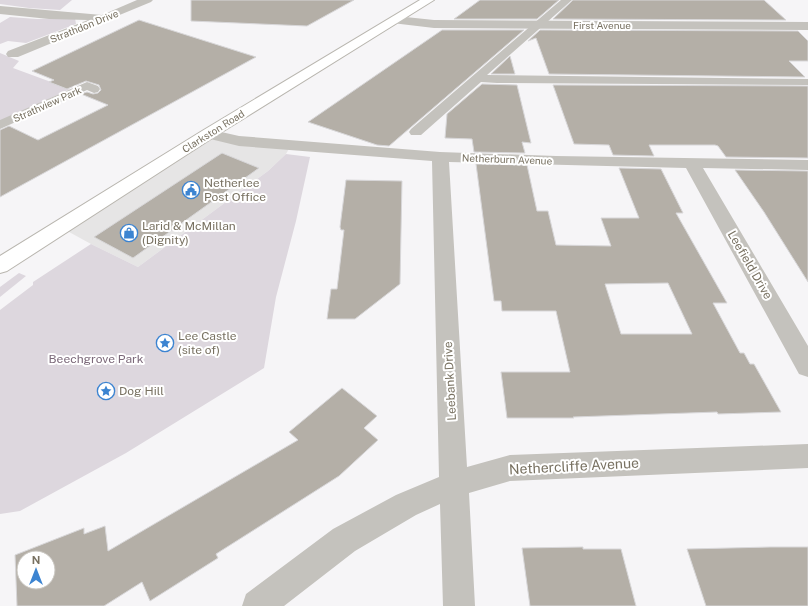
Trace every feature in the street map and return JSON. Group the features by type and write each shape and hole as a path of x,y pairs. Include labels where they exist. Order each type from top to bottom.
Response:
{"main road":[{"name":"Clarkston Road","path":"0,266 208,134 428,0"}],"street":[{"name":"Strathdon Drive","path":"14,50 107,17 147,0"},
{"path":"0,10 49,15 107,17"},
{"name":"First Avenue","path":"396,20 434,24 808,26"},
{"name":"Netherburn Avenue","path":"208,134 239,141 440,157 692,164 808,165"},
{"name":"Leebank Drive","path":"440,157 459,606"},
{"name":"Leefield Drive","path":"692,164 808,367"},
{"name":"Nethercliffe Avenue","path":"258,606 344,540 406,504 454,484 510,468 808,456"}],"lane":[{"path":"416,132 567,0"},
{"path":"479,78 498,80 808,82"},
{"name":"Strathview Park","path":"0,125 87,86 94,89"}],"shaded area":[{"path":"208,134 291,145 286,154 268,171 138,267 60,227"}],"green space":[{"path":"0,0 72,0 60,10 0,4"},
{"path":"10,17 37,19 75,18 76,24 26,43 8,41 0,44 0,23"},
{"path":"0,53 19,61 13,68 70,89 0,122"},
{"name":"Beechgrove Park","path":"286,154 310,157 296,221 276,297 264,368 126,453 20,511 0,514 0,310 33,285 33,282 91,244 138,267 268,171"},
{"path":"19,273 26,276 0,297 0,287"}],"building":[{"path":"191,0 354,0 307,26 191,21"},
{"path":"480,0 559,0 537,19 454,19"},
{"path":"573,0 764,0 786,20 553,19"},
{"path":"139,20 256,57 0,197 0,130 9,126 38,140 108,105 81,94 87,92 93,94 98,93 101,90 99,85 86,81 67,89 49,82 54,80 32,71"},
{"path":"442,30 524,30 389,146 377,145 308,122"},
{"path":"540,30 798,31 808,41 808,61 789,61 805,77 549,74 536,38 528,41"},
{"path":"510,56 515,74 491,74"},
{"path":"482,84 517,85 531,143 522,142 525,153 474,152 472,139 445,138 447,114"},
{"path":"553,85 808,86 808,158 726,157 718,146 715,145 649,145 654,156 613,155 609,145 574,144"},
{"path":"222,153 259,168 133,258 94,237"},
{"path":"476,164 527,165 537,211 548,211 556,245 611,246 601,218 639,218 619,168 661,169 683,213 676,213 727,303 713,303 740,353 744,353 750,364 754,364 781,412 718,414 717,412 573,417 574,418 507,418 501,372 570,372 556,311 502,311 501,301 494,301","holes":["668,283 692,334 621,334 605,284"]},
{"path":"735,170 808,171 808,282 764,212"},
{"path":"346,180 402,181 400,284 355,319 327,319 331,289 337,289 344,230 341,230 340,227"},
{"path":"342,388 377,416 364,428 378,440 339,476 216,554 218,558 150,601 142,582 104,606 17,606 16,590 56,590 56,550 28,550 84,528 84,534 105,526 108,551 298,440 289,432"},
{"path":"583,547 583,549 621,549 636,606 530,606 522,548"},
{"path":"808,547 808,606 706,606 687,549"},
{"path":"15,555 16,555 16,580"}],"place":[{"name":"Netherlee Post Office","path":"191,190"},
{"name":"Larid & McMillan (Dignity)","path":"129,233"},
{"name":"Lee Castle (site of)","path":"165,343"},
{"name":"Dog Hill","path":"106,391"}]}
